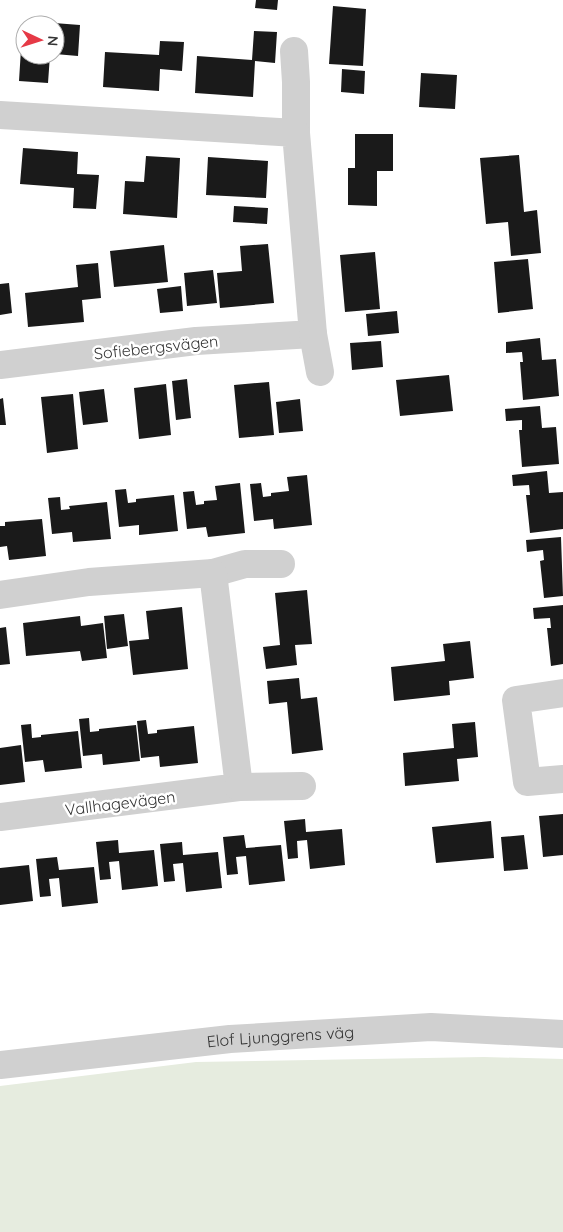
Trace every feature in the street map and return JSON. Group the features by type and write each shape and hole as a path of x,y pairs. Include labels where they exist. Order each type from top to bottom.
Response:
{"street":[{"path":"294,51 296,133 313,334 320,372"},
{"path":"0,115 296,133"},
{"name":"Sofiebergsvägen","path":"0,364 196,341 313,334"},
{"path":"0,595 89,582 213,573 246,564 281,564"},
{"path":"213,573 239,787"},
{"path":"563,694 516,700 527,782 563,779"},
{"name":"Vallhagevägen","path":"0,817 239,787 302,786"},
{"name":"Elof Ljunggrens väg","path":"0,1065 230,1039 431,1027 563,1034"}],"shaded area":[{"path":"484,1057 563,1059 563,1232 0,1232 0,1086 196,1062"}],"building":[{"path":"256,0 278,0 277,10 255,8"},
{"path":"333,6 366,9 363,66 329,64"},
{"path":"65,24 80,25 78,56 65,55"},
{"path":"254,31 277,32 275,63 255,61 253,97 195,93 197,56 252,60"},
{"path":"160,41 184,42 182,71 160,69 159,91 103,87 105,52 159,55"},
{"path":"20,65 49,65 48,83 19,81"},
{"path":"342,69 365,71 364,94 341,92"},
{"path":"421,73 457,75 455,109 419,107"},
{"path":"355,134 393,134 393,171 377,171 377,206 348,205 348,168 355,168"},
{"path":"23,148 78,152 77,174 99,175 96,209 73,208 74,188 20,184"},
{"path":"519,155 524,212 537,210 541,253 511,256 508,222 486,224 480,158"},
{"path":"146,156 180,158 177,218 123,214 125,181 144,182"},
{"path":"208,157 268,161 266,198 206,195"},
{"path":"234,206 268,208 267,224 233,222"},
{"path":"268,244 274,303 220,308 217,273 242,271 240,246"},
{"path":"164,245 168,282 114,287 110,251"},
{"path":"375,252 380,309 345,312 340,255"},
{"path":"528,259 533,309 498,313 494,262"},
{"path":"98,263 101,298 82,300 84,322 28,327 25,293 78,287 76,265"},
{"path":"213,270 217,303 187,306 184,273"},
{"path":"9,283 12,313 0,315 0,284"},
{"path":"181,286 183,311 160,313 157,289"},
{"path":"397,311 399,333 368,336 366,314"},
{"path":"540,338 542,360 556,359 559,396 523,400 520,362 523,362 522,352 506,353 506,342"},
{"path":"381,341 383,367 352,370 350,343"},
{"path":"449,375 453,411 400,416 396,380"},
{"path":"187,379 191,418 176,420 172,381"},
{"path":"269,382 274,435 239,438 234,385"},
{"path":"166,384 171,435 139,439 134,388"},
{"path":"104,389 108,422 83,425 79,392"},
{"path":"73,394 78,449 47,453 41,397"},
{"path":"3,398 6,425 0,425 0,399"},
{"path":"300,399 303,431 279,433 276,402"},
{"path":"540,406 542,428 556,427 559,464 522,467 519,430 522,430 522,420 506,421 505,409"},
{"path":"547,471 549,493 563,492 563,529 530,533 526,495 530,495 529,485 513,486 512,475"},
{"path":"307,475 312,525 274,529 273,519 254,521 250,484 261,483 263,497 271,496 271,493 289,491 287,477"},
{"path":"240,483 245,533 208,537 206,527 187,529 183,492 194,491 196,505 204,504 204,501 217,500 215,486"},
{"path":"126,489 128,503 136,502 136,499 174,495 178,531 139,535 139,525 119,527 115,490"},
{"path":"60,497 61,510 70,509 69,506 107,502 111,539 73,542 72,532 52,534 48,498"},
{"path":"42,519 46,556 9,560 7,546 0,547 0,526 5,526 5,522"},
{"path":"561,537 563,596 544,598 540,561 544,560 543,550 527,552 526,540"},
{"path":"307,590 312,644 295,645 297,665 266,669 263,647 280,645 275,593"},
{"path":"563,605 563,664 551,666 547,628 551,628 550,618 534,619 533,608"},
{"path":"182,607 188,669 133,675 129,641 149,639 146,611"},
{"path":"124,614 128,646 107,649 104,616"},
{"path":"80,616 81,626 103,623 107,658 82,661 80,651 26,656 23,623"},
{"path":"6,627 10,664 0,665 0,628"},
{"path":"470,641 474,678 449,681 450,695 394,701 391,667 445,661 443,644"},
{"path":"299,678 301,699 317,697 323,750 292,754 287,702 269,704 267,681"},
{"path":"89,718 90,732 99,731 99,729 136,725 140,761 103,765 102,754 83,756 79,719"},
{"path":"146,720 148,734 157,733 157,730 194,726 198,763 160,767 159,756 141,758 137,721"},
{"path":"475,722 478,757 457,759 459,781 405,786 403,753 454,748 452,724"},
{"path":"31,724 32,738 41,737 41,735 78,731 82,768 45,772 43,760 25,762 21,725"},
{"path":"21,745 25,782 0,785 0,748"},
{"path":"563,814 563,855 543,857 539,816"},
{"path":"305,819 306,832 342,829 345,865 310,869 307,840 297,841 298,858 288,859 284,821"},
{"path":"491,821 494,858 436,863 432,827"},
{"path":"244,835 246,848 281,845 285,881 249,885 246,856 236,857 238,874 227,875 223,837"},
{"path":"524,835 528,869 504,871 501,837"},
{"path":"118,840 119,853 154,850 158,886 122,890 119,861 109,862 111,879 100,880 96,842"},
{"path":"182,842 183,855 218,852 222,888 186,892 183,863 173,864 175,881 164,882 160,844"},
{"path":"57,857 59,870 94,867 98,903 62,907 59,878 49,879 51,896 40,897 36,859"},
{"path":"29,865 33,901 0,905 0,868"}]}
